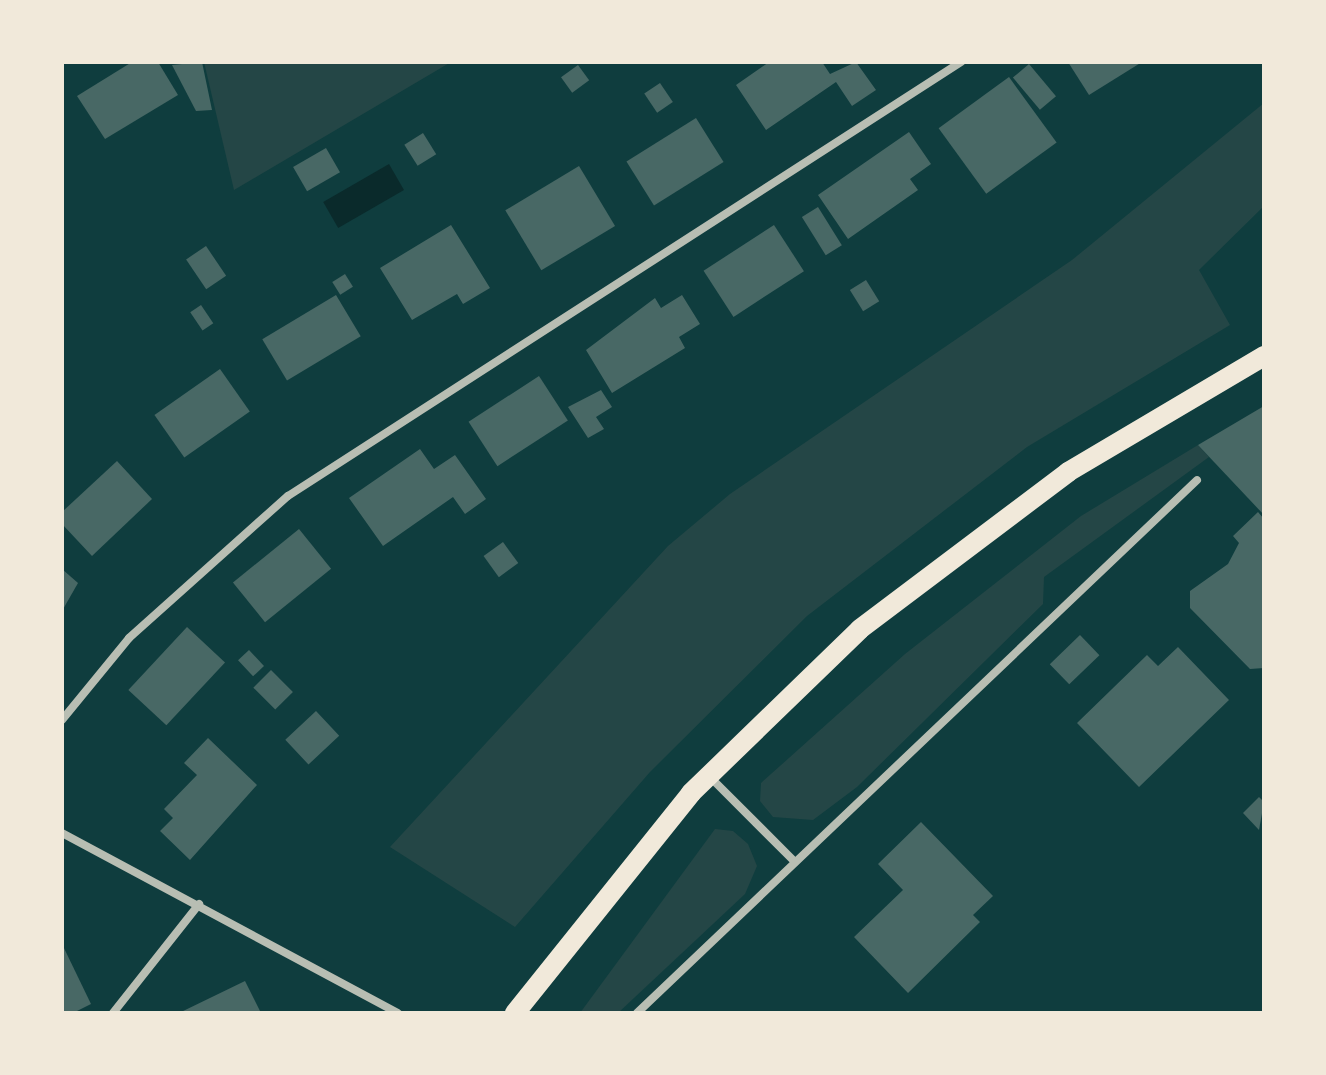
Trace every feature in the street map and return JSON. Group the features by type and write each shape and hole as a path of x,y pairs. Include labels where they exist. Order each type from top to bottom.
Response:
{"main road":[{"path":"515,1013 708,775 860,629 963,547 1152,417 1264,356"}],"street":[{"path":"62,720 148,618 288,496 961,62"},
{"path":"637,1013 1197,480"},
{"path":"708,775 795,862"},
{"path":"62,833 398,1013"},
{"path":"113,1013 199,904"}],"shaded area":[{"path":"204,62 451,62 234,190"},
{"path":"1264,103 1264,206 1199,270 1230,325 1027,447 807,616 650,772 515,927 390,847 668,546 730,494 1072,260"},
{"path":"389,164 404,190 338,228 323,202"},
{"path":"1198,445 1209,457 1044,577 1043,604 857,787 813,820 773,817 760,801 761,783 905,654 1081,516"},
{"path":"715,829 733,831 748,844 757,866 745,894 618,1013 580,1013"}],"building":[{"path":"132,62 158,62 178,95 105,139 77,96"},
{"path":"202,62 212,110 196,111 172,65"},
{"path":"769,62 822,62 830,74 856,62 876,90 852,106 836,82 766,130 736,85"},
{"path":"1068,62 1142,62 1089,95"},
{"path":"1029,64 1056,96 1040,110 1013,77"},
{"path":"578,65 589,80 572,93 561,77"},
{"path":"1009,77 1057,143 986,194 939,128"},
{"path":"660,83 673,102 657,113 644,94"},
{"path":"696,118 724,162 654,206 626,161"},
{"path":"909,132 931,164 910,179 918,190 848,239 818,195"},
{"path":"423,133 436,154 418,166 404,145"},
{"path":"326,148 340,172 307,191 293,167"},
{"path":"579,166 615,226 541,270 505,210"},
{"path":"818,207 842,245 826,255 802,217"},
{"path":"451,225 490,288 463,304 457,294 412,320 380,268"},
{"path":"774,225 804,271 734,317 704,271"},
{"path":"206,246 226,276 206,289 186,259"},
{"path":"345,274 353,287 340,295 332,282"},
{"path":"866,280 879,301 863,311 850,290"},
{"path":"336,295 361,336 287,380 262,339"},
{"path":"682,295 700,324 679,337 685,348 612,393 586,350 655,298 661,308"},
{"path":"201,305 213,323 203,331 190,312"},
{"path":"220,369 250,412 184,457 154,415"},
{"path":"539,376 568,420 497,466 469,422"},
{"path":"601,390 612,407 596,417 604,429 588,438 568,407"},
{"path":"1264,406 1264,515 1198,445"},
{"path":"420,449 434,469 455,455 486,499 465,514 453,497 383,546 349,498"},
{"path":"117,461 152,499 92,556 62,524 62,512"},
{"path":"1258,512 1264,519 1264,668 1250,669 1190,608 1190,591 1228,564 1239,543 1233,536"},
{"path":"299,529 331,569 265,622 233,582"},
{"path":"503,542 518,563 499,577 484,556"},
{"path":"62,569 78,583 62,611"},
{"path":"187,627 225,662 166,725 128,690"},
{"path":"1080,635 1099,655 1069,684 1050,664"},
{"path":"1178,647 1229,700 1139,787 1077,723 1147,655 1158,666"},
{"path":"249,650 264,666 253,676 238,660"},
{"path":"271,670 293,692 275,710 253,688"},
{"path":"316,711 339,736 308,765 285,740"},
{"path":"208,738 257,785 190,860 160,831 173,818 164,809 197,775 184,763"},
{"path":"1259,797 1264,802 1259,830 1243,813"},
{"path":"921,822 993,896 973,915 980,922 908,993 854,937 903,890 878,864"},
{"path":"62,944 91,1004 73,1013 62,1013"},
{"path":"245,981 261,1013 179,1013"}]}
